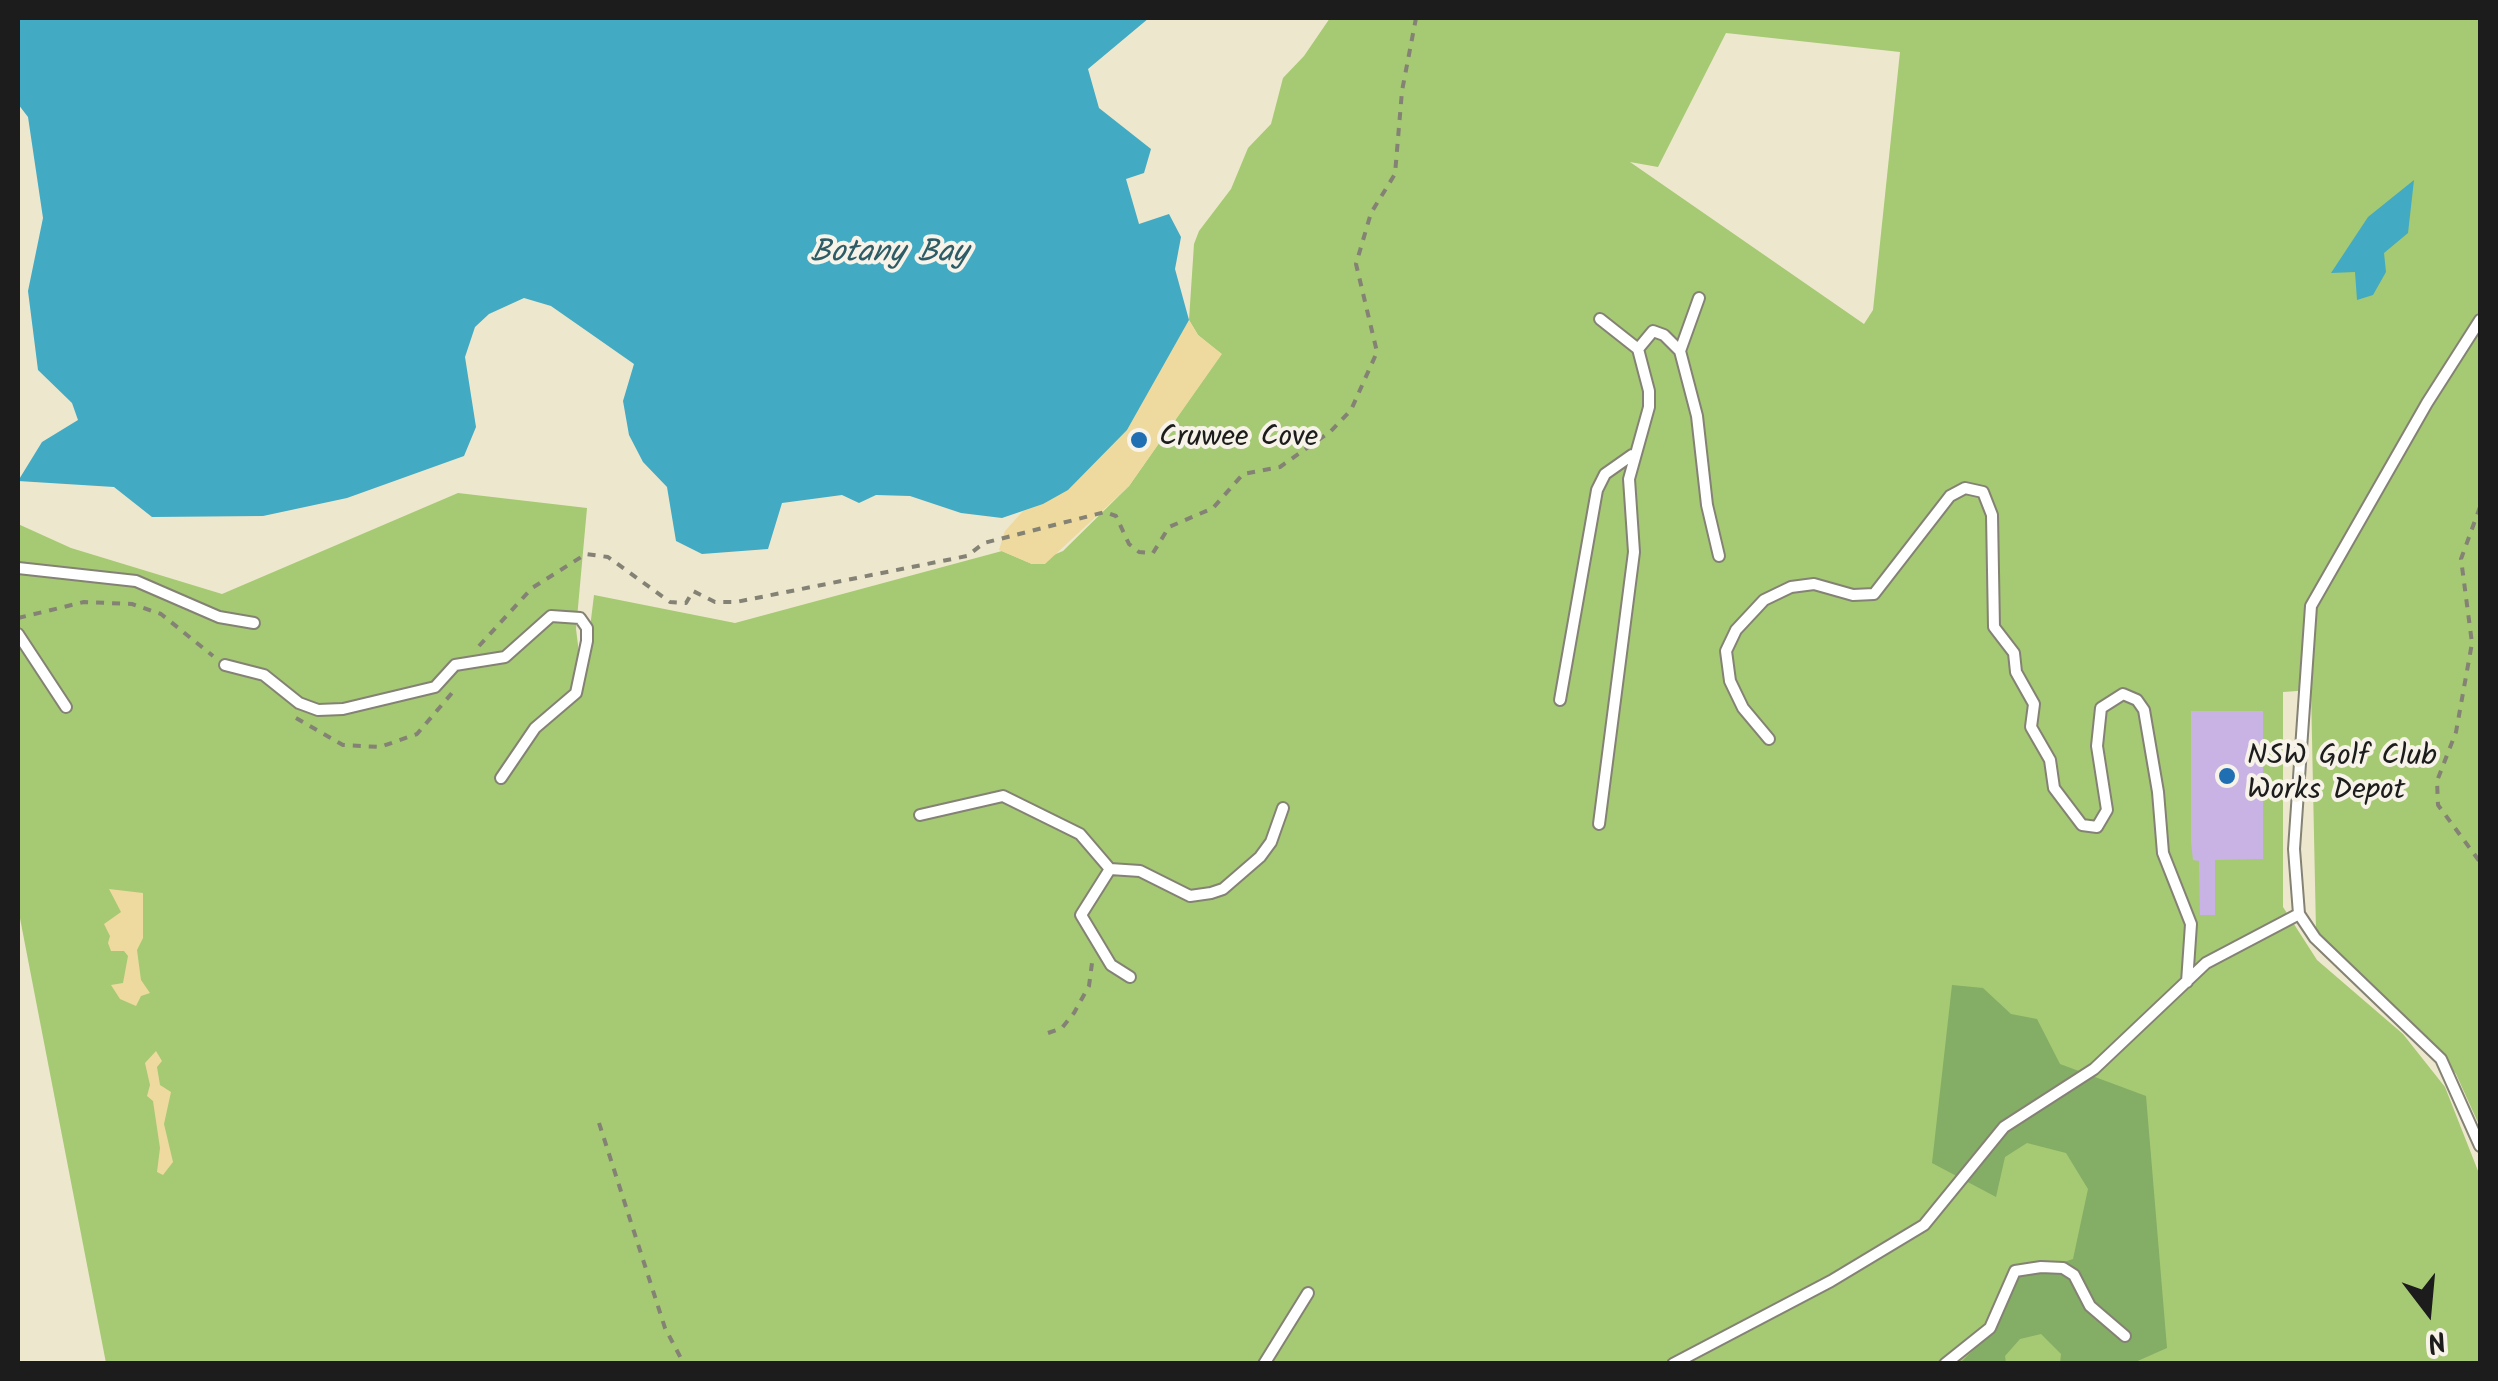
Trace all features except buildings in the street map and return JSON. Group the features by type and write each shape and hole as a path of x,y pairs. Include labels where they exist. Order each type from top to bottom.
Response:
{"lane":[{"path":"1680,351 1700,298"},
{"path":"1600,319 1638,350 1650,391 1646,426 1632,455 1629,480 1634,552 1600,824"},
{"path":"2480,320 2427,402 2312,606 2294,849 2298,914 2315,938 2441,1059 2480,1146"},
{"path":"1638,350 1653,332 1664,334 1680,351 1697,416 1706,505 1720,556"},
{"path":"1560,700 1597,490 1605,474 1632,455"},
{"path":"1768,738 1743,708 1730,681 1729,640 1750,613 1779,591 1802,584 1853,596 1874,594 1950,496 1965,488 1983,492 1992,515 1994,627 2014,653 2016,672 2034,704 2031,727 2050,760 2054,788 2082,825 2097,827 2106,810 2097,746 2101,708 2122,694 2137,700 2144,710 2158,792 2163,853 2190,924 2187,982"},
{"path":"18,568 144,583 220,617 254,622"},
{"path":"225,665 264,675 298,703 318,710 343,710 434,686 456,665 505,657 550,616 570,614 580,618 587,628 576,693 536,728 502,778"},
{"path":"18,634 66,706"},
{"path":"920,815 1003,796 1080,834 1110,870 1140,872 1190,896 1223,889 1260,856 1271,842 1283,808"},
{"path":"1110,870 1081,908 1083,921 1111,965 1130,977"},
{"path":"1673,1364 1831,1281 1924,1225 2004,1128 2094,1069 2206,963 2298,914"},
{"path":"1945,1364 1990,1328 2015,1271 2063,1268 2074,1276 2103,1321 2125,1336"},
{"path":"1264,1364 1308,1293"}],"path":[{"path":"290,713 343,745 380,747 429,724 486,634 532,588 586,554 608,557 670,602 686,604 693,591 715,602 736,602 967,556 984,543 1105,512 1116,516 1130,544 1139,552 1153,553 1169,528 1212,508 1243,474 1280,467 1332,432 1351,410 1377,352 1356,264 1371,213 1395,174 1402,91 1416,18"},
{"path":"2224,18 2251,18"},
{"path":"2480,507 2461,560 2472,643 2456,732 2437,781 2438,805 2480,862"},
{"path":"18,618 84,602 132,604 161,614 225,665"},
{"path":"1048,1033 1067,1023 1089,986 1097,939"},
{"path":"599,1123 665,1328 684,1364"}],"green space":[{"path":"1330,18 2480,18 2480,1127 2456,1074 2316,931 2311,690 2283,692 2283,907 2317,960 2403,1034 2445,1087 2480,1176 2480,1363 106,1363 18,908 18,524 71,548 222,594 458,493 587,508 576,629 583,685 594,595 735,623 1002,551 1032,564 1063,551 1129,486 1221,354 1198,335 1189,320 1194,244 1199,231 1231,189 1248,148 1271,124 1283,78","holes":["1726,33 1900,52 1873,310 1864,324 1630,162 1658,167"]},
{"path":"1952,985 1983,988 2011,1014 2037,1019 2060,1064 2146,1096 2167,1348 2133,1363 2060,1363 2061,1354 2041,1334 2020,1339 2005,1356 2006,1363 1960,1363 1988,1336 2010,1280 2073,1259 2088,1189 2066,1153 2027,1143 2005,1157 1996,1197 1932,1163"}],"sand":[{"name":"Cruwee Cove","path":"1189,320 1198,335 1222,354 1129,486 1045,564 1032,564 999,550 1005,531 1023,511 1043,504 1127,430"},
{"path":"109,889 143,893 143,938 137,950 141,980 150,993 141,996 136,1006 120,999 111,985 123,983 128,956 124,951 111,951 108,943 110,936 104,924 121,912"},
{"path":"156,1051 162,1061 157,1067 160,1085 171,1092 164,1124 173,1162 163,1175 157,1172 160,1148 153,1101 147,1096 150,1085 145,1063"}],"water":[{"name":"Botany Bay","path":"18,18 1149,18 1088,69 1099,108 1151,149 1144,173 1126,179 1139,224 1169,214 1181,237 1175,269 1189,320 1127,430 1068,490 1043,504 1002,518 961,513 910,496 876,495 859,503 842,495 782,503 768,549 702,554 676,541 667,487 643,462 629,435 623,401 634,364 551,306 524,298 489,314 475,327 465,357 476,427 464,456 347,498 263,516 152,517 114,487 18,481 42,442 78,420 72,403 38,370 28,291 43,218 28,117 18,104"},
{"path":"2414,180 2408,233 2384,253 2386,272 2373,295 2357,300 2355,272 2331,273 2368,217"}],"place":[{"name":"Cruwee Cove","path":"1139,440"},
{"name":"NSW Golf Club Works Depot","path":"2227,776"}]}
